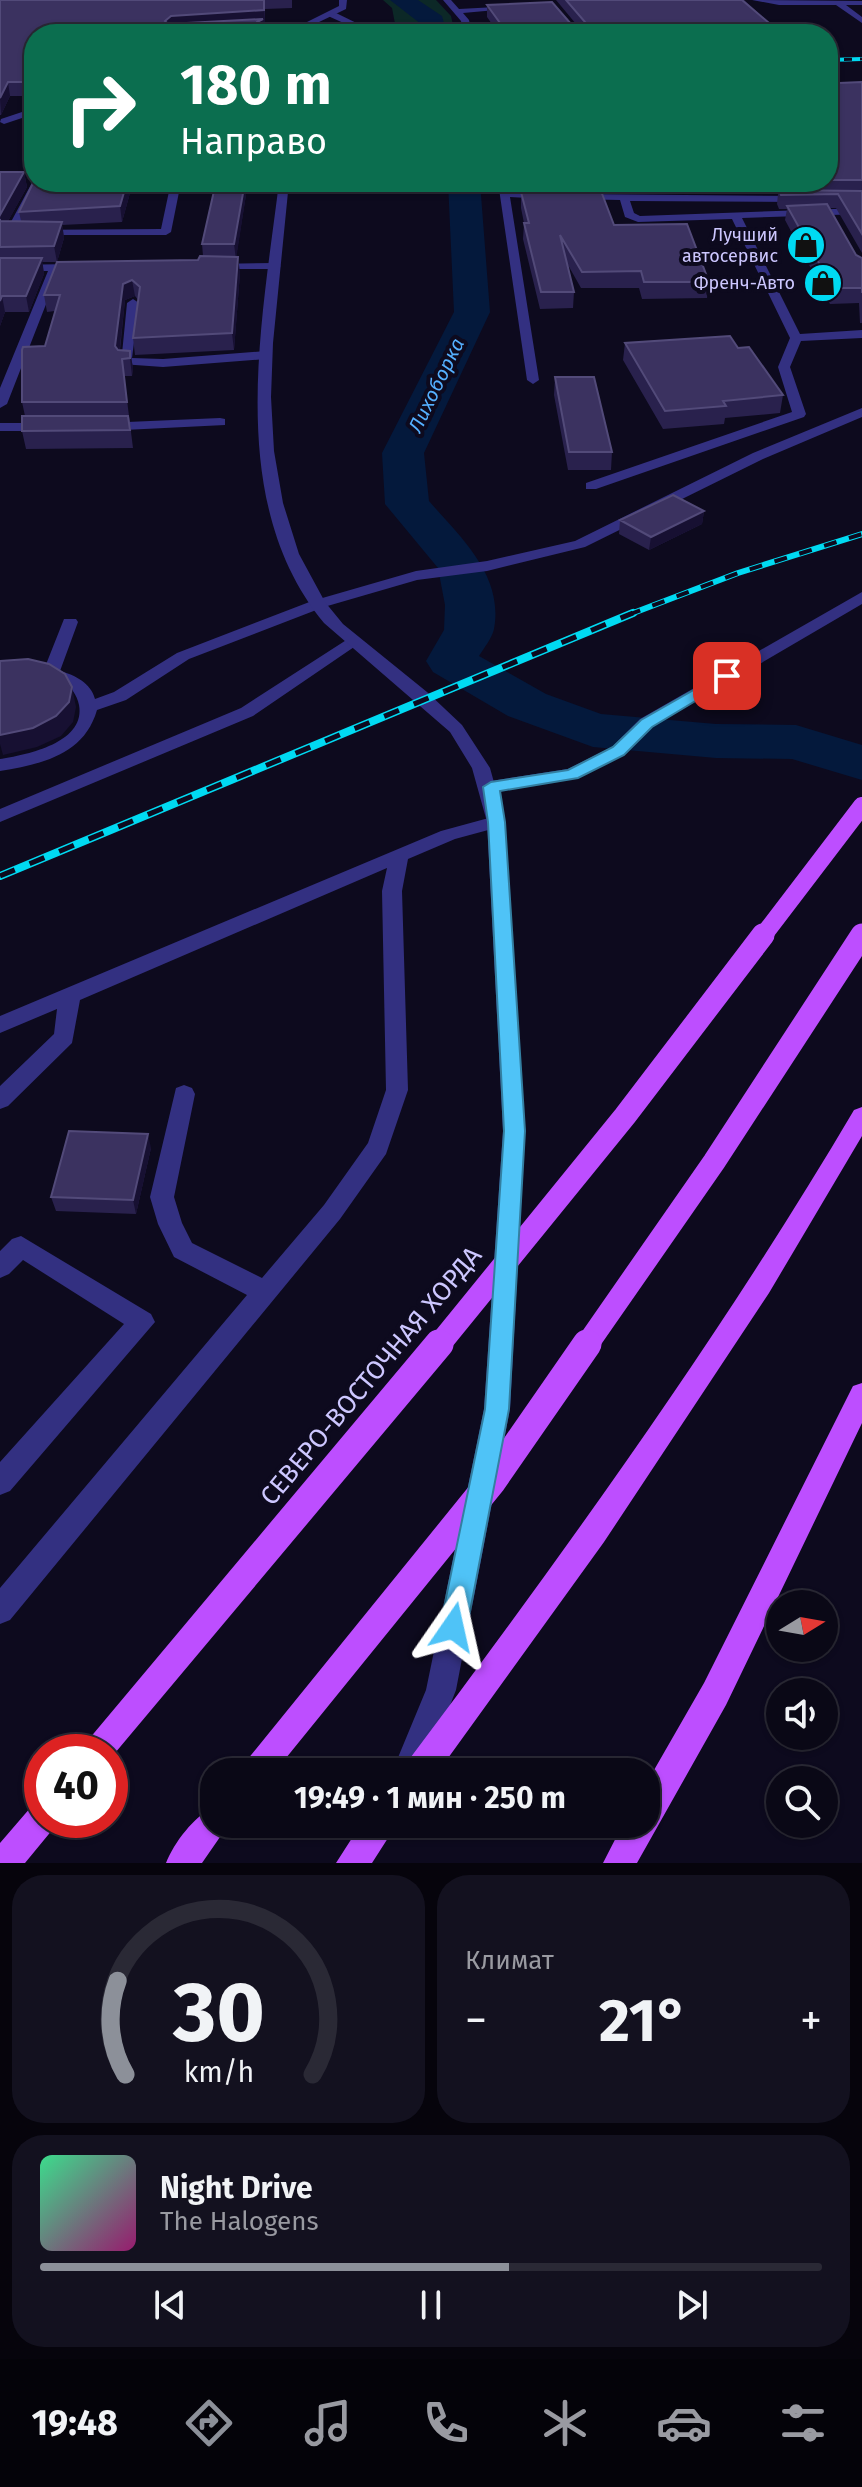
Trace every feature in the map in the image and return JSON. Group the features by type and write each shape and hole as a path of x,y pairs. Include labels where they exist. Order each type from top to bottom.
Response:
{"main road":[{"name":"СЕВЕРО-ВОСТОЧНАЯ ХОРДА","path":"112,1734 367,1433 616,1129 862,806"},
{"path":"267,1758 492,1481 714,1162 862,935"},
{"path":"429,1758 591,1541 809,1210 862,1116"},
{"path":"660,1790 715,1694 862,1395"},
{"path":"4,1863 25,1838"},
{"path":"182,1863 202,1838"},
{"path":"352,1863 373,1838"},
{"path":"619,1863 633,1838"}],"street":[{"path":"307,24 343,7 343,0"},
{"path":"447,0 466,24"},
{"path":"756,0 862,3"},
{"path":"838,3 862,21"},
{"path":"458,11 525,8"},
{"path":"331,14 353,24"},
{"path":"4,121 24,114"},
{"path":"30,192 10,233 166,232 174,192"},
{"path":"283,192 266,355 263,419 270,487 290,548 318,604 351,642 427,699 466,738 491,787 496,822 514,1131 497,1409 441,1690 414,1758"},
{"path":"504,192 533,380"},
{"path":"551,192 624,198 818,199"},
{"path":"624,198 629,215 638,219 735,215 832,218 862,211"},
{"path":"833,199 862,199"},
{"path":"591,486 799,414 784,367 796,338 735,215"},
{"path":"197,267 275,266"},
{"path":"0,268 87,267"},
{"path":"0,404 56,268"},
{"path":"133,303 125,361 163,363 266,355"},
{"path":"796,338 862,334"},
{"path":"91,706 120,696 183,656 318,604 416,576 487,566 580,544 758,456 862,412"},
{"path":"93,427 155,427 220,422"},
{"path":"0,427 62,427"},
{"path":"491,787 572,774 618,751 646,723 862,597"},
{"path":"52,671 70,622"},
{"path":"0,816 247,712 351,642"},
{"path":"0,671 24,668 52,671 72,679 86,691 91,706 87,724 71,742 47,756 0,765"},
{"path":"0,1025 448,835 496,822"},
{"path":"0,1610 332,1212 378,1147 397,1090 392,891 399,856"},
{"path":"0,1100 64,1037 70,995"},
{"path":"184,1094 162,1197 170,1224 183,1250 265,1292"},
{"path":"0,1267 21,1246 142,1322 0,1482"},
{"path":"371,1863 379,1838"}],"green space":[{"path":"383,0 436,0 451,16 453,24 395,24 392,8"}],"building":[{"path":"0,0 264,0 264,10 171,16 165,21 168,24 24,24 24,82 8,82 0,98"},
{"path":"566,0 742,0 770,24 583,24 585,22"},
{"path":"552,2 571,24 501,24 487,5"},
{"path":"263,19 257,24 168,24"},
{"path":"838,82 862,82 862,180 838,180"},
{"path":"0,172 24,172 0,215"},
{"path":"862,191 862,234 838,194 781,195 780,192"},
{"path":"29,192 124,192 120,206 19,212"},
{"path":"214,192 243,192 234,244 202,244"},
{"path":"521,192 601,192 614,225 687,224 709,282 644,282 641,271 582,272 560,235 574,292 541,292 524,223 529,223"},
{"path":"827,204 856,255 862,258 862,288 833,288 787,206"},
{"path":"0,221 62,222 54,246 0,247"},
{"path":"200,256 238,257 232,333 133,338 140,287 132,280 123,284 115,346 118,350 130,351 130,358 122,359 127,402 22,402 22,350 23,347 45,346 60,295 44,295 57,262 198,260"},
{"path":"0,258 42,258 26,296 2,296 0,301"},
{"path":"730,336 738,348 749,347 783,395 723,401 726,406 665,411 625,343"},
{"path":"555,377 594,377 612,452 569,452"},
{"path":"22,416 128,416 130,430 22,431"},
{"path":"673,495 704,511 651,537 620,520"},
{"path":"28,659 49,664 65,674 72,687 69,702 56,716 33,728 0,735 0,661"},
{"path":"69,1131 148,1134 133,1200 51,1197"}],"waterway":[{"name":"Лихоборка","path":"402,0 433,24"},
{"name":"Лихоборка","path":"465,192 472,312 403,453 407,504 461,566 469,605 469,630 451,661 527,705 593,730 716,741 796,742 862,763"}],"railway":[{"path":"838,60 862,59"},
{"path":"630,614 738,573 862,534"},
{"path":"0,876 630,614"}],"place":[{"name":"Лучший автосервис","path":"806,245"},
{"name":"Френч-Авто","path":"823,283"}],"route":[{"path":"453,1627 497,1409 514,1131 496,822 491,787 572,774 618,751 646,723 727,676"}]}
